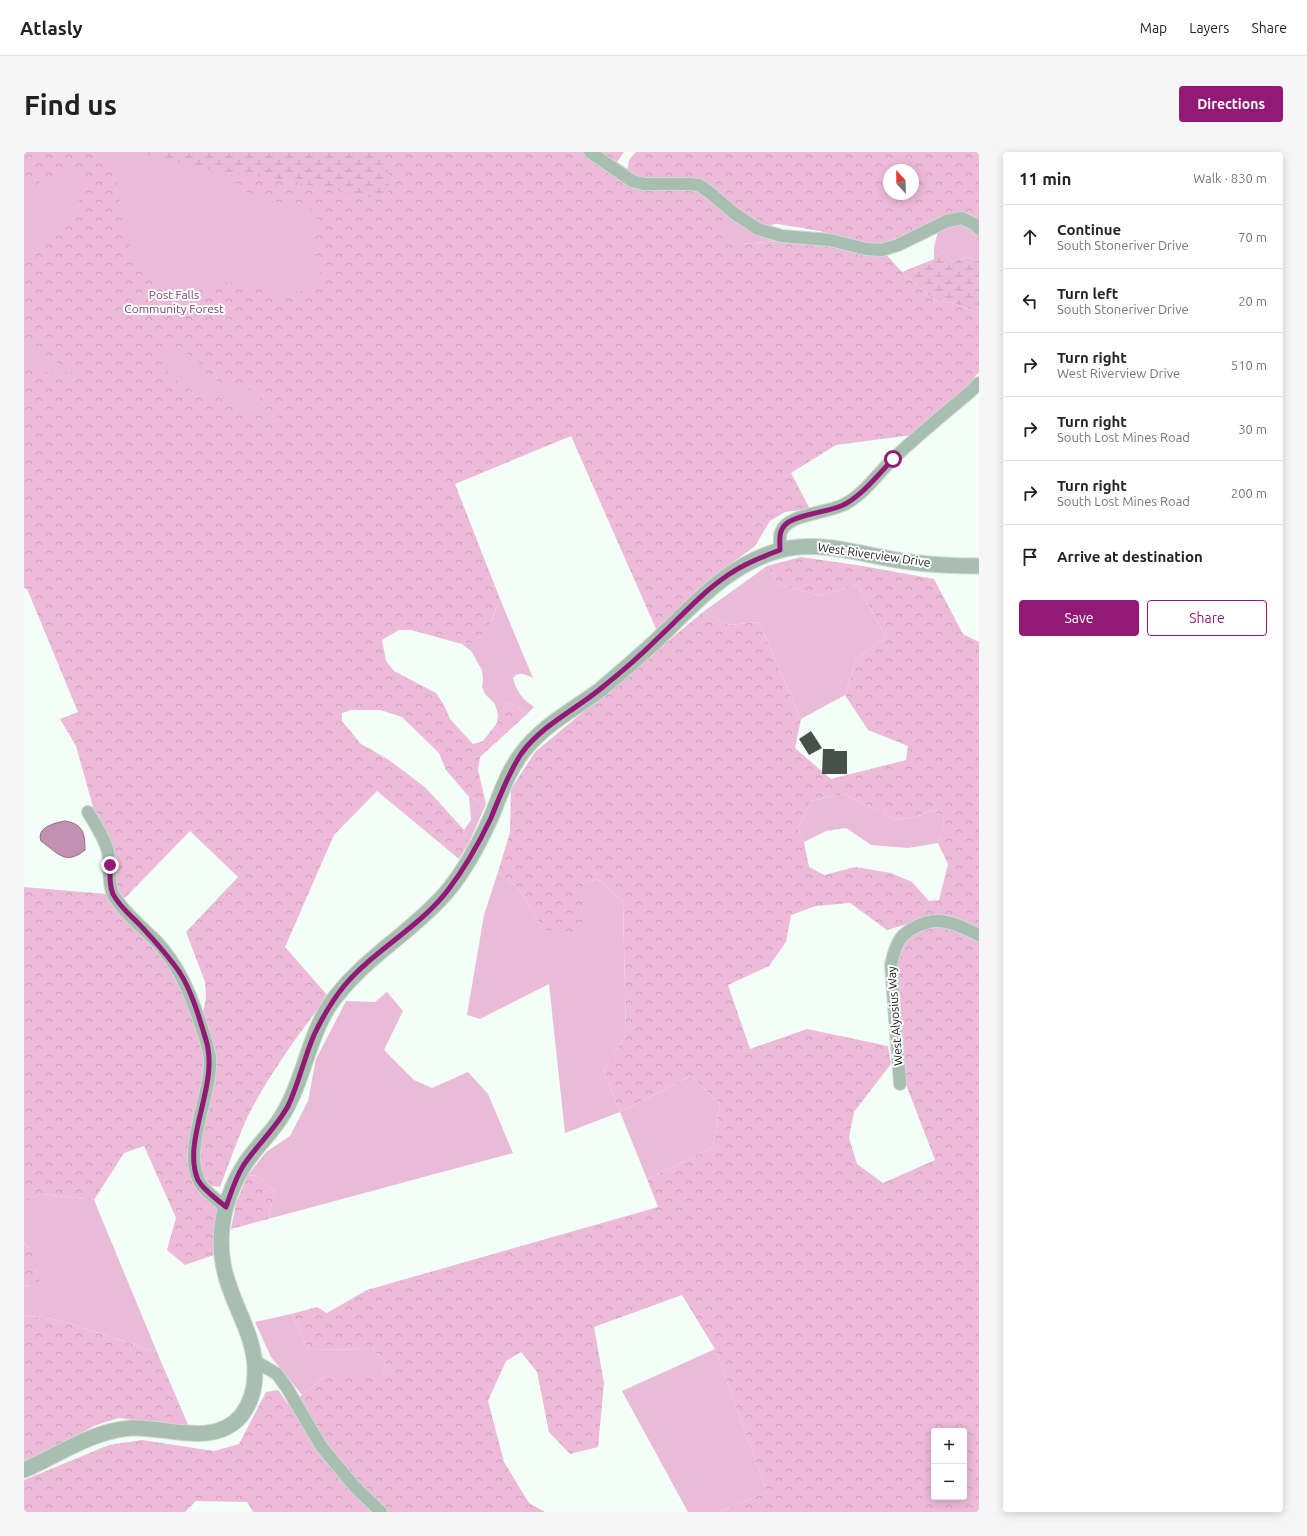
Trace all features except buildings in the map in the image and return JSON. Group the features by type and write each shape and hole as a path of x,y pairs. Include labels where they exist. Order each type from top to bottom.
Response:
{"street":[{"path":"590,152 632,181 644,184 699,185 747,222 758,229 775,234 830,240 866,249 882,250 898,245 947,221 962,218 976,225 979,229"},
{"path":"780,550 780,532 786,524 796,518 843,506 858,496 893,459 970,392 979,382"},
{"name":"West Riverview Drive","path":"24,1470 41,1463 85,1439 108,1432 129,1428 155,1428 192,1433 206,1433 221,1430 234,1422 244,1412 251,1399 255,1383 256,1361 247,1328 228,1283 223,1263 221,1242 222,1225 226,1207 234,1184 243,1167 280,1120 288,1106 314,1036 327,1009 344,986 361,968 412,925 446,893 474,850 490,820 510,772 523,752 539,734 598,691 649,647 708,590 729,574 754,560 780,550 802,546 829,546 908,562 955,566 979,566"},
{"path":"88,812 101,833 108,851 110,883 118,903 159,945 180,973 193,999 207,1042 210,1059 209,1078 194,1150 196,1172 203,1188 226,1207"},
{"name":"West Alyosius Way","path":"900,1084 891,965 894,951 901,938 913,929 924,924 937,921 955,924 979,934"},
{"path":"256,1361 277,1374 322,1446 354,1486 381,1512"}],"green space":[{"name":"Post Falls Community Forest","path":"24,152 602,152 626,168 645,174 883,170 883,180 757,231 779,241 739,244 24,523"},
{"path":"39,152 103,152 116,175 127,239 142,273 166,290 192,293 222,283 239,282 279,294 300,292 318,282 321,270 314,250 314,236 318,221 315,214 304,204 259,199 246,192 225,174 270,177 384,156 381,152 581,152 616,177 690,188 706,194 729,213 723,234 724,238 739,244 779,241 830,244 885,253 902,272 934,300 957,304 975,312 979,312 979,372 964,390 912,435 836,445 791,473 810,509 785,512 770,521 755,546 705,583 657,631 571,436 455,484 500,599 487,631 473,642 462,644 411,630 399,630 382,640 386,661 394,671 436,693 444,705 450,719 473,744 483,741 497,723 498,715 508,702 519,707 527,714 480,757 478,770 486,804 469,797 446,770 439,753 402,717 380,710 351,710 342,713 342,721 361,744 389,760 426,788 464,830 469,843 459,859 377,791 334,835 285,947 328,996 284,1055 255,1102 236,1143 220,1187 207,1185 201,1171 199,1154 214,1073 203,1013 206,998 205,982 186,932 238,877 190,831 122,901 116,889 76,746 60,719 78,712 27,589 24,588 24,364 37,369 60,374 74,372 42,354 37,346 24,345 24,255 42,243 60,226 75,206 85,187 79,172 60,173 42,181 24,193 24,156","holes":["175,346 197,360 207,375 222,383 256,391 260,396 261,405 266,410 277,412 278,419 233,407 217,396 192,391 178,382 162,366 166,351"]},
{"path":"136,152 381,152 386,161 389,177 388,192 377,199 270,177 225,174"},
{"path":"597,152 624,152 615,165"},
{"path":"636,152 979,152 979,222 950,215 882,244 864,244 820,231 759,221 740,212 707,185 693,178 644,177 627,174 629,160"},
{"path":"959,222 972,226 979,234 979,261 968,257 952,262 941,251 934,247 938,231"},
{"path":"934,247 941,251 952,262 968,257 979,261 979,312 975,312 957,304 934,300 902,272 934,259"},
{"path":"801,557 863,566 934,579 963,634 979,642 979,930 934,916 887,930 850,903 816,906 791,915 786,942 769,966 728,985 750,1049 807,1029 888,1046 891,1064 854,1112 849,1138 857,1164 883,1183 935,1160 905,1082 894,964 906,940 917,932 938,926 954,928 979,940 979,1512 717,1512 767,1492 715,1349 682,1295 594,1327 604,1383 598,1447 570,1454 549,1432 537,1372 521,1352 506,1361 488,1401 504,1462 529,1503 545,1512 253,1512 247,1502 196,1501 185,1512 24,1512 24,1480 109,1445 142,1440 214,1451 239,1444 266,1392 278,1390 288,1404 302,1395 326,1375 383,1375 386,1362 372,1349 309,1350 291,1314 317,1307 327,1313 367,1290 658,1207 647,1179 713,1147 720,1104 691,1076 620,1112 603,1070 626,1035 623,902 598,879 582,884 582,922 575,932 543,930 519,889 498,872 510,832 511,789 535,752 703,612 729,625 759,622 801,719 795,748 831,779 906,760 908,746 868,730 845,695 856,659 886,637 857,585 821,596 779,585 767,566","holes":["844,794 895,820 916,817 931,810 944,817 938,843 948,864 939,900 929,901 912,882 891,873 855,867 824,875 809,867 804,842 798,828 811,801"]},
{"path":"767,566 779,585 821,596 857,585 886,637 856,659 845,695 801,719 759,622 729,625 703,612"},
{"path":"500,599 533,678 520,674 513,678 520,695 534,707 527,714 519,707 508,702 498,715 495,704 485,694 482,687 482,670 471,651 462,644 471,642 483,634 491,622"},
{"path":"844,794 895,820 916,817 931,810 944,817 938,843 908,848 871,845 846,828 826,831 804,842 798,828 811,801"},
{"path":"469,797 486,804 469,843 464,830 471,820"},
{"path":"498,872 519,889 543,930 582,922 582,884 598,879 623,902 626,1035 603,1070 620,1112 565,1133 549,984 480,1019 467,1015 484,915"},
{"path":"24,887 107,894 158,950 178,978 203,1047 205,1070 198,1187 218,1209 214,1255 185,1265 167,1250 176,1218 144,1146 124,1153 94,1200 41,1194 24,1202"},
{"path":"387,992 403,1011 384,1050 414,1080 432,1088 468,1072 488,1094 513,1153 268,1219 275,1192 257,1175 247,1176 266,1152 290,1136 308,1101 316,1059 346,1001 375,1002"},
{"path":"691,1076 720,1104 713,1147 647,1179 620,1112"},
{"path":"257,1175 275,1192 268,1219 231,1229 236,1203 247,1176"},
{"path":"41,1194 94,1200 157,1352 59,1320 24,1315 24,1285 28,1287 28,1247 24,1243 24,1202"},
{"path":"24,1243 28,1247 37,1265 40,1281 30,1286 24,1285"},
{"path":"291,1314 309,1350 372,1349 386,1362 383,1375 326,1375 302,1395 271,1357 255,1322"},
{"path":"24,1315 59,1320 157,1352 189,1427 119,1418 96,1425 46,1452 24,1461"},
{"path":"715,1349 767,1492 717,1512 688,1512 622,1391"}],"shaded area":[{"path":"65,821 76,824 82,830 84,839 85,850 72,857 62,856 57,853 41,841 40,836 41,832 47,826"}],"route":[{"path":"110,865 110,883 118,903 159,945 180,973 193,999 207,1042 210,1059 209,1078 194,1150 194,1163 203,1188 226,1207 234,1184 243,1167 280,1120 288,1106 314,1036 327,1009 344,986 361,968 412,925 446,893 474,850 490,820 510,772 523,752 539,734 598,691 655,642 708,590 729,574 754,560 780,550 780,532 786,524 796,518 843,506 858,496 893,459"}]}
